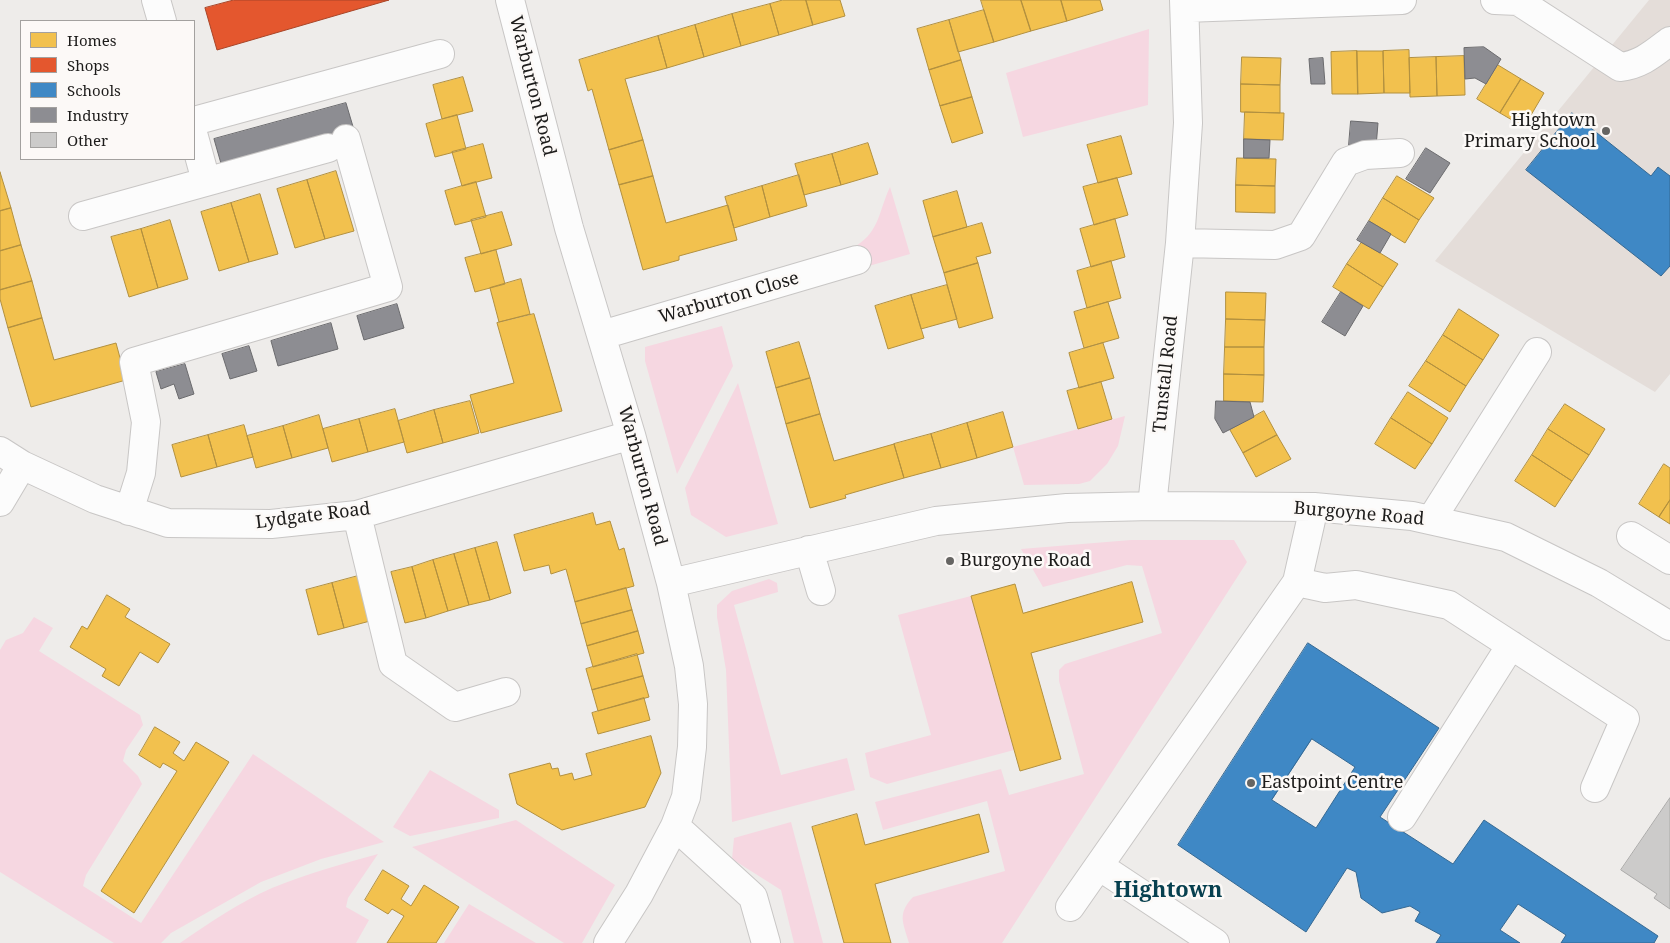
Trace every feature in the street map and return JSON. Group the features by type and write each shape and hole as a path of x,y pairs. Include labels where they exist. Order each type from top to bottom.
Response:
{"street":[{"path":"156,0 162,20"},
{"name":"Warburton Road","path":"510,0 569,228 631,435 671,583 689,666 694,704 692,746 686,797 676,826 639,894 608,943"},
{"name":"Tunstall Road","path":"1152,506 1180,243 1188,124 1184,4 1402,0"},
{"path":"1496,0 1518,1 1620,66 1630,66 1644,61 1670,42"},
{"path":"195,121 440,54"},
{"path":"195,142 206,181"},
{"path":"83,216 337,144 388,287 134,362 146,422 141,473 129,510"},
{"path":"1180,243 1275,245 1301,236 1346,162 1365,156 1400,153"},
{"name":"Warburton Close","path":"602,335 857,260"},
{"path":"1431,520 1538,352"},
{"name":"Lydgate Road","path":"11,458 95,499 168,523 271,524 356,515 631,435"},
{"path":"0,502 11,458"},
{"name":"Burgoyne Road","path":"671,583 936,521 1067,508 1152,506 1314,507 1412,516 1506,537 1599,583 1670,626"},
{"path":"1070,907 1296,582 1314,507"},
{"path":"356,515 393,664 455,707 506,692"},
{"path":"1632,536 1670,560"},
{"path":"809,550 821,591"},
{"path":"1296,582 1325,588 1356,585 1449,605 1625,720 1594,788"},
{"path":"1402,817 1511,645"},
{"path":"676,826 753,897 766,943"},
{"path":"1099,866 1215,943"}],"shaded area":[{"name":"Hightown Primary School","path":"1649,0 1670,0 1670,374 1655,392 1435,261"},
{"path":"1149,29 1148,105 1023,137 1006,73"},
{"path":"890,187 910,254 862,268 856,246 870,234 878,220"},
{"path":"722,326 733,366 677,474 645,361 645,347"},
{"path":"738,383 778,524 726,537 691,515 685,488"},
{"path":"1125,416 1118,446 1107,464 1090,481 1079,484 1024,485 1013,447"},
{"path":"1131,540 1234,540 1247,562 1002,943 909,943 903,924 903,913 913,897 1005,871 987,801 883,830 875,802 1001,769 1009,795 1084,774 1059,681 1059,670 1065,664 1162,633 1142,566 1127,565 1043,587 1021,549"},
{"path":"769,579 777,583 778,592 734,605 781,775 847,758 855,790 732,822 726,670 717,617 717,605 732,591"},
{"path":"971,596 1014,750 887,784 870,777 865,753 931,735 898,615"},
{"path":"34,617 53,628 39,651 140,715 143,725 126,750 123,761 138,776 142,784 86,875 83,886 141,923 253,754 384,842 321,859 261,882 171,933 161,943 114,943 0,872 0,650 6,640 23,633"},
{"path":"430,770 499,810 499,818 410,836 393,827"},
{"path":"516,820 615,885 582,943 564,943 412,847"},
{"path":"791,822 823,943 794,943 781,890 732,859 734,838"},
{"path":"378,854 348,898 346,907 369,920 356,943 180,943 236,906 272,888 338,865"},
{"path":"469,904 536,943 444,943"}],"building: Homes":[{"path":"783,0 806,0 813,25 779,35 770,4"},
{"path":"806,0 840,0 845,16 813,25"},
{"path":"981,0 1021,0 1031,31 994,42"},
{"path":"1021,0 1061,0 1067,21 1031,31"},
{"path":"1061,0 1100,0 1103,10 1067,21"},
{"path":"770,4 779,35 741,46 732,14"},
{"path":"984,10 994,42 958,52 949,20"},
{"path":"732,14 741,46 704,57 695,25"},
{"path":"949,20 961,60 929,70 917,29"},
{"path":"695,25 704,57 667,68 658,36"},
{"path":"658,36 667,68 625,79 643,140 609,150 592,89 588,91 579,60"},
{"path":"1409,50 1410,93 1384,93 1383,51"},
{"path":"1357,51 1383,51 1384,93 1358,94"},
{"path":"1357,51 1358,94 1332,94 1331,52"},
{"path":"1464,56 1465,95 1437,96 1436,57"},
{"path":"1242,57 1281,58 1280,85 1241,84"},
{"path":"1436,57 1437,96 1410,97 1409,58"},
{"path":"961,60 972,97 940,106 929,70"},
{"path":"1498,65 1521,79 1500,113 1477,99"},
{"path":"463,77 473,111 442,119 433,85"},
{"path":"1521,79 1544,93 1524,127 1500,113"},
{"path":"1241,84 1280,85 1280,113 1241,112"},
{"path":"972,97 983,133 952,143 940,106"},
{"path":"1245,112 1284,113 1283,140 1244,139"},
{"path":"457,115 466,149 435,157 426,124"},
{"path":"1121,136 1132,174 1098,183 1087,145"},
{"path":"643,140 653,176 619,185 609,150"},
{"path":"868,143 878,174 841,185 832,154"},
{"path":"483,144 492,178 462,186 452,152"},
{"path":"832,154 841,185 804,195 795,164"},
{"path":"1237,158 1276,159 1275,186 1236,185"},
{"path":"336,171 354,231 325,239 307,180"},
{"path":"0,172 11,208 0,211"},
{"path":"799,175 807,206 770,217 762,186"},
{"path":"653,176 666,223 728,205 737,240 679,256 679,260 643,270 619,185"},
{"path":"1397,176 1434,198 1419,220 1383,198"},
{"path":"1117,178 1128,215 1094,225 1083,187"},
{"path":"307,180 325,239 295,248 277,189"},
{"path":"476,182 486,217 455,225 445,191"},
{"path":"1236,185 1275,186 1275,213 1236,212"},
{"path":"762,186 770,217 734,228 725,197"},
{"path":"957,191 967,227 933,237 923,201"},
{"path":"260,194 278,254 249,262 231,203"},
{"path":"1383,198 1419,220 1405,243 1369,221"},
{"path":"231,203 249,262 219,271 201,212"},
{"path":"11,208 21,245 0,251 0,211"},
{"path":"502,212 512,245 481,254 471,220"},
{"path":"1115,219 1125,257 1091,267 1080,229"},
{"path":"170,220 188,279 158,288 141,229"},
{"path":"982,223 991,253 976,257 978,263 944,273 933,237"},
{"path":"141,229 158,288 129,297 111,237"},
{"path":"1362,242 1398,264 1383,287 1347,264"},
{"path":"21,245 32,281 0,290 0,251"},
{"path":"496,250 505,284 475,292 465,258"},
{"path":"1111,261 1121,298 1087,308 1077,271"},
{"path":"978,263 993,318 959,328 944,273"},
{"path":"1347,264 1383,287 1369,309 1333,287"},
{"path":"521,279 530,314 499,322 490,288"},
{"path":"32,281 42,318 8,328 0,299 0,290"},
{"path":"947,285 957,319 921,329 911,295"},
{"path":"1226,292 1266,293 1265,320 1226,319"},
{"path":"911,295 924,338 888,349 875,306"},
{"path":"1108,302 1119,338 1084,348 1074,312"},
{"path":"1459,309 1499,335 1483,360 1443,335"},
{"path":"534,314 562,411 481,433 470,395 514,383 497,323"},
{"path":"42,318 54,360 116,343 126,380 31,407 8,328"},
{"path":"1226,319 1265,320 1264,347 1225,347"},
{"path":"1443,335 1483,360 1466,386 1426,361"},
{"path":"799,342 810,378 776,388 766,352"},
{"path":"1103,343 1114,378 1079,388 1069,353"},
{"path":"1225,347 1264,347 1264,375 1224,374"},
{"path":"1426,361 1466,386 1450,412 1409,386"},
{"path":"1224,374 1264,375 1263,402 1224,401"},
{"path":"810,378 820,414 786,424 776,388"},
{"path":"1101,382 1112,419 1078,429 1067,391"},
{"path":"1408,392 1448,418 1432,444 1391,418"},
{"path":"470,401 479,433 443,443 434,410"},
{"path":"1565,404 1605,429 1589,455 1548,429"},
{"path":"395,409 404,442 368,452 359,419"},
{"path":"434,410 443,443 407,453 398,421"},
{"path":"1264,411 1277,435 1243,453 1230,430"},
{"path":"1003,412 1013,447 977,458 967,423"},
{"path":"820,414 834,461 894,444 904,478 845,495 846,498 810,508 786,424"},
{"path":"319,415 328,448 292,458 283,426"},
{"path":"1391,418 1432,444 1415,469 1375,444"},
{"path":"359,419 368,452 332,462 323,429"},
{"path":"967,423 977,458 941,468 931,434"},
{"path":"244,425 253,457 217,467 208,435"},
{"path":"283,426 292,458 256,468 247,436"},
{"path":"1548,429 1589,455 1572,481 1532,455"},
{"path":"931,434 941,468 904,478 894,444"},
{"path":"208,435 217,467 181,477 172,445"},
{"path":"1277,435 1291,459 1256,477 1243,453"},
{"path":"1532,455 1572,481 1555,507 1515,481"},
{"path":"1664,464 1670,468 1670,500 1659,517 1639,504"},
{"path":"1670,500 1670,524 1659,517"},
{"path":"593,513 596,525 610,521 619,550 624,548 634,586 575,602 566,569 551,574 549,565 524,571 514,535"},
{"path":"497,542 511,593 490,600 475,548"},
{"path":"475,548 490,600 469,605 454,554"},
{"path":"454,554 469,605 448,611 433,560"},
{"path":"433,560 448,611 426,618 412,567"},
{"path":"412,567 426,618 405,623 391,572"},
{"path":"358,576 370,621 344,628 332,583"},
{"path":"1132,582 1143,622 1031,653 1061,759 1020,771 971,596 1015,584 1023,613"},
{"path":"332,583 344,628 318,635 306,590"},
{"path":"626,588 632,610 581,624 575,602"},
{"path":"107,595 130,609 125,617 170,644 158,663 140,652 119,686 102,676 106,669 70,647 82,626 87,629"},
{"path":"632,610 638,631 587,646 581,624"},
{"path":"638,631 644,653 593,667 587,646"},
{"path":"637,654 643,676 592,690 586,669"},
{"path":"643,676 649,697 598,711 592,690"},
{"path":"644,698 650,720 598,734 592,713"},
{"path":"155,727 180,742 173,753 184,761 196,742 229,762 134,913 101,891 177,771 163,763 160,768 139,755"},
{"path":"651,736 661,773 645,807 562,830 517,804 509,774 550,763 552,769 558,768 560,776 572,773 574,780 592,775 586,754"},
{"path":"857,814 865,845 979,814 989,852 875,884 891,943 844,943 812,827"},
{"path":"383,870 409,886 401,899 411,906 424,885 459,907 436,943 387,943 404,916 392,909 388,914 365,900"}],"building: Shops":[{"path":"234,0 389,0 217,50 205,8"}],"building: Schools":[{"path":"1572,113 1651,176 1658,167 1670,176 1670,266 1661,276 1526,170"},
{"name":"Eastpoint Centre","path":"1308,643 1439,728 1380,817 1453,864 1484,820 1658,936 1654,943 1561,943 1566,935 1518,904 1500,930 1520,943 1436,943 1441,935 1415,921 1420,912 1410,906 1382,913 1361,898 1356,872 1347,868 1306,932 1178,845","holes":["1312,739 1355,767 1316,828 1272,800"]}],"building: Industry":[{"path":"1484,47 1501,59 1486,84 1475,78 1465,79 1464,48"},
{"path":"1323,58 1325,84 1311,84 1309,59"},
{"path":"346,103 354,130 222,167 214,139"},
{"path":"1351,121 1378,123 1376,147 1349,145"},
{"path":"1244,139 1270,140 1269,158 1244,158"},
{"path":"1426,148 1450,163 1430,193 1406,179"},
{"path":"1369,221 1391,234 1380,253 1357,240"},
{"path":"1341,292 1363,306 1345,336 1322,322"},
{"path":"397,304 404,328 364,340 357,316"},
{"path":"331,323 338,349 278,366 271,341"},
{"path":"249,346 257,371 230,379 222,354"},
{"path":"185,364 194,394 179,399 174,384 161,389 156,372"},
{"path":"1216,401 1250,402 1254,417 1223,433 1215,419"}],"building: Other":[{"path":"1670,798 1670,909 1654,898 1657,894 1621,870"}],"place":[{"name":"Hightown Primary School","path":"1606,131"},
{"name":"Burgoyne Road","path":"950,561"},
{"name":"Eastpoint Centre","path":"1251,783"}],"district":[{"name":"Hightown","path":"1168,891"}]}
